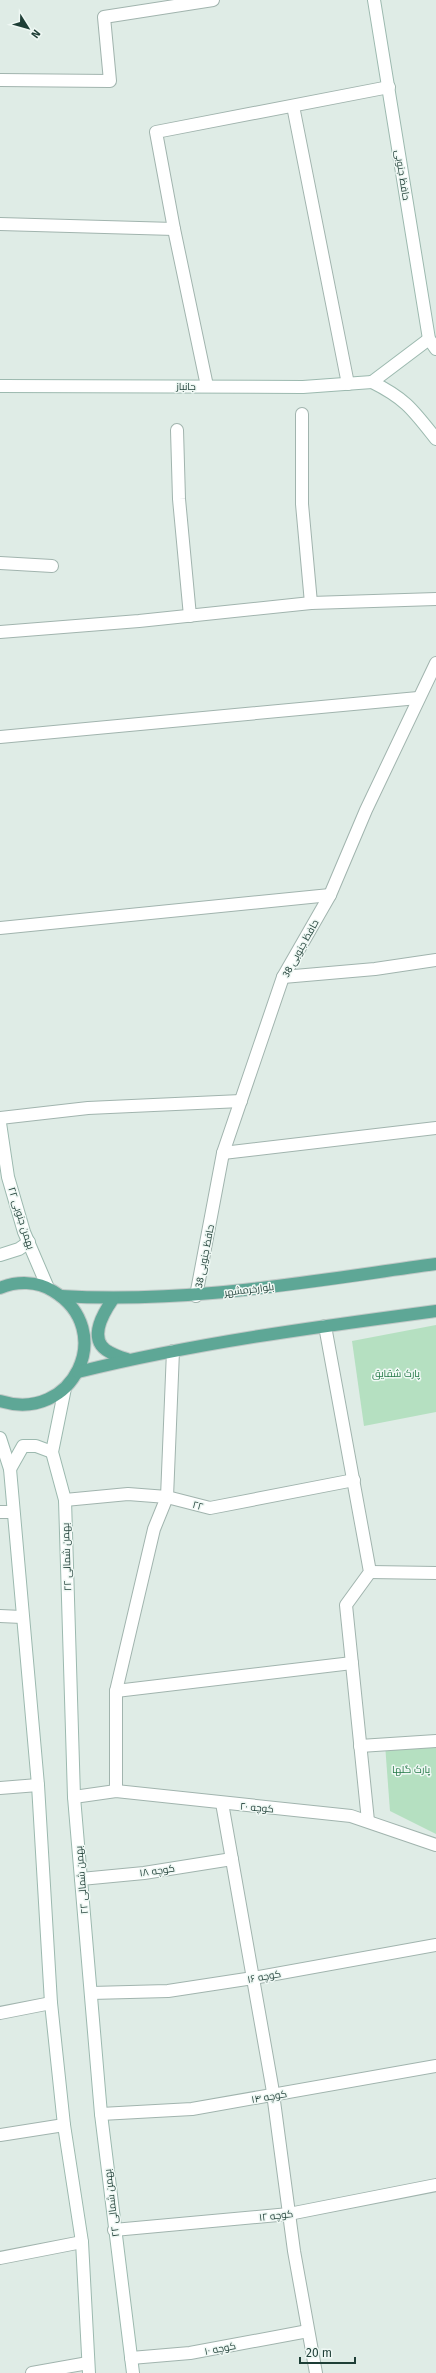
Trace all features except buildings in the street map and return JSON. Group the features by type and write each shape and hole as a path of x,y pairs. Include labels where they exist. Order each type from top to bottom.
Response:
{"main road":[{"name":"بلوارخرمشهر","path":"61,1296 113,1299 196,1296 436,1264"},
{"path":"0,1288 20,1283 34,1284 48,1288 61,1296 72,1307 80,1321 84,1336 84,1352 78,1372 65,1388 47,1401 31,1405 16,1406 0,1401"},
{"path":"113,1299 102,1315 98,1335 105,1349 127,1360"},
{"path":"78,1372 127,1360 325,1326 436,1311"}],"street":[{"path":"0,80 110,81 104,17 213,0"},
{"name":"حافظ جنوبی","path":"374,0 433,344"},
{"path":"207,386 174,229 156,132 389,87"},
{"path":"293,106 348,384"},
{"path":"0,224 174,229"},
{"path":"372,382 433,344"},
{"path":"372,382 393,393 409,405 436,439"},
{"name":"جانباز","path":"0,386 303,387 372,382"},
{"path":"302,414 302,504 311,603"},
{"path":"177,430 179,499 190,616"},
{"path":"0,563 52,566"},
{"path":"0,632 190,616 311,603 436,599"},
{"name":"حافظ جنوبی 38","path":"196,1296 223,1153 283,977 330,895 418,698 436,663"},
{"path":"0,737 418,698"},
{"path":"0,928 330,895"},
{"path":"283,977 375,969 436,960"},
{"path":"0,1118 88,1108 241,1101"},
{"name":"۲۲ بهمن جنوبی","path":"0,1123 8,1177 29,1242 48,1288"},
{"path":"223,1153 436,1128"},
{"path":"0,1256 19,1249 29,1242"},
{"path":"325,1326 370,1572 346,1605 368,1821"},
{"path":"116,1791 116,1691 154,1529 167,1497 173,1352"},
{"name":"۲۲ بهمن شمالی","path":"65,1388 52,1452 65,1500 74,1797 101,2114 114,2230 133,2373"},
{"path":"0,1438 10,1469 38,1785 51,2003 64,2125 82,2242 89,2368 32,2373"},
{"path":"10,1469 23,1446 36,1446 52,1452"},
{"name":"۲۲","path":"65,1500 128,1494 167,1497 210,1508 354,1480"},
{"path":"0,1512 13,1512"},
{"path":"370,1572 436,1573"},
{"path":"0,1616 22,1616"},
{"path":"116,1691 352,1663"},
{"path":"360,1746 436,1741"},
{"path":"0,1788 38,1785"},
{"name":"کوچه ۲۰","path":"74,1797 116,1791 352,1816 436,1845"},
{"path":"222,1803 273,2096 289,2214 316,2373"},
{"name":"کوچه ۱۸","path":"81,1879 144,1873 232,1859"},
{"name":"کوچه ۱۶","path":"91,1993 168,1991 253,1978 436,1945"},
{"path":"0,2014 51,2003"},
{"name":"کوچه ۱۴","path":"101,2114 192,2109 273,2096 375,2075 436,2066"},
{"path":"0,2135 64,2125"},
{"name":"کوچه ۱۲","path":"114,2230 289,2214 436,2185"},
{"path":"0,2258 82,2242"},
{"name":"کوچه ۱۰","path":"131,2358 190,2353 308,2331"}],"green space":[{"name":"پارک شقایق","path":"436,1325 436,1412 364,1426 352,1341"},
{"name":"پارک گلها","path":"385,1744 436,1745 436,1834 390,1811"}]}
